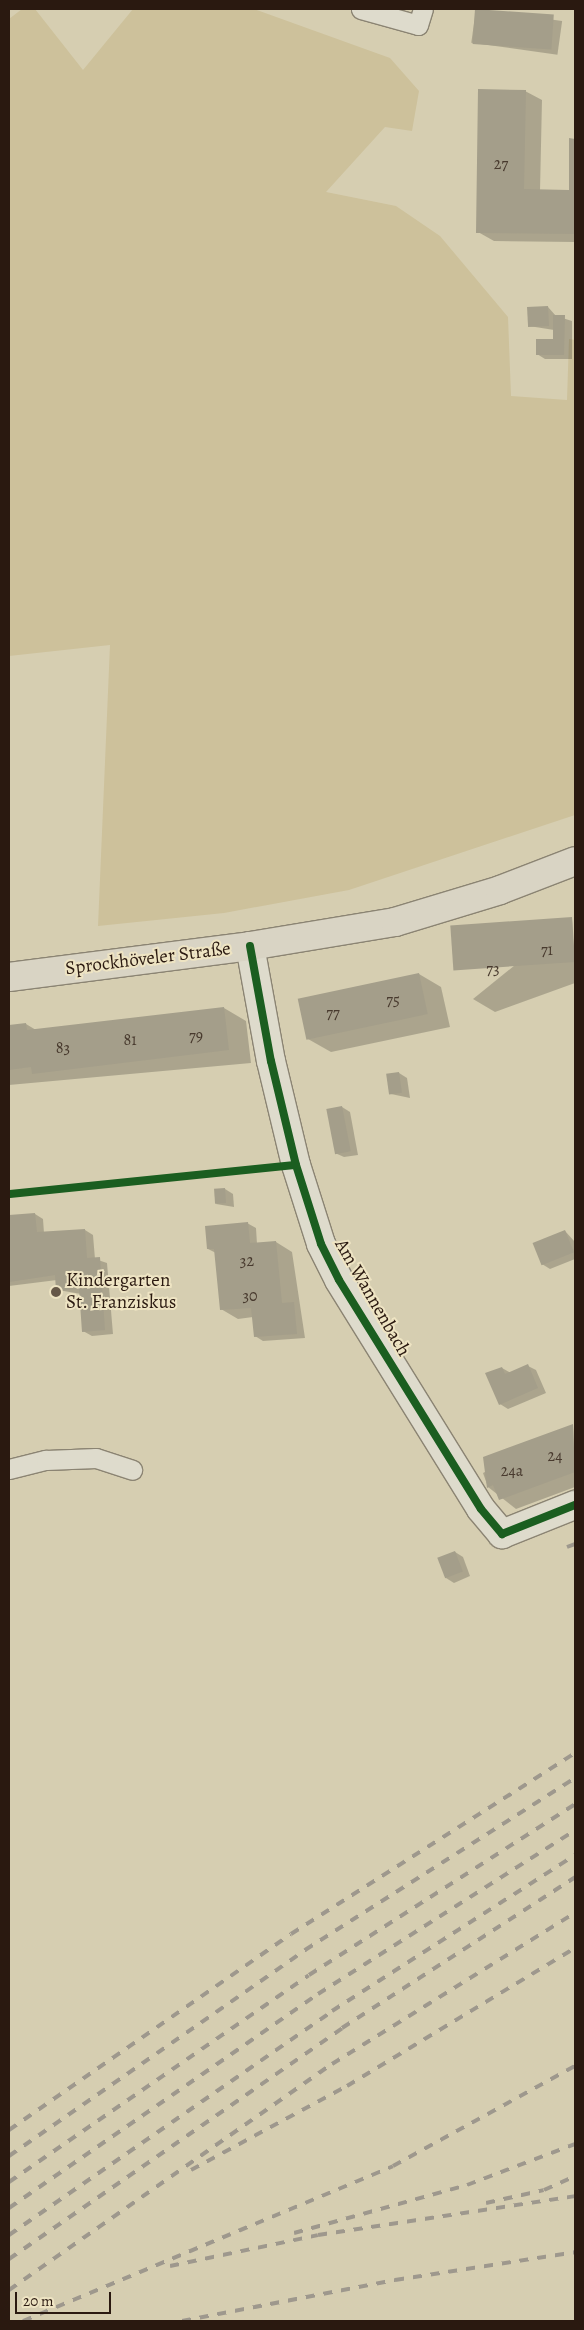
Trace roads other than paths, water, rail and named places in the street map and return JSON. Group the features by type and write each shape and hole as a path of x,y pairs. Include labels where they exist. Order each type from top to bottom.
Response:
{"main road":[{"name":"Sprockhöveler Straße","path":"9,977 250,946 395,922 500,890 575,861"}],"street":[{"name":"Am Wannenbach","path":"250,946 271,1061 296,1165 318,1236 339,1280 481,1509 502,1534 575,1505"}],"lane":[{"path":"361,9 418,25 423,9"},
{"path":"9,1469 46,1460 96,1458 132,1470"}],"railway":[{"path":"567,1547 575,1544"},
{"path":"9,2130 291,1934 575,1753"},
{"path":"9,2156 305,1950 575,1778"},
{"path":"9,2182 309,1975 575,1804"},
{"path":"9,2208 318,1994 575,1830"},
{"path":"9,2235 332,2011 575,1855"},
{"path":"9,2259 342,2028 575,1877"},
{"path":"9,2290 332,2064 575,1913"},
{"path":"191,2170 347,2086 575,1948"},
{"path":"23,2321 393,2166 575,2066"},
{"path":"294,2233 467,2185 575,2144"},
{"path":"486,2203 544,2190 575,2176"},
{"path":"170,2266 318,2235 575,2196"},
{"path":"182,2321 395,2280 575,2252"}],"place":[{"name":"Kindergarten St. Franziskus","path":"56,1292"}]}
